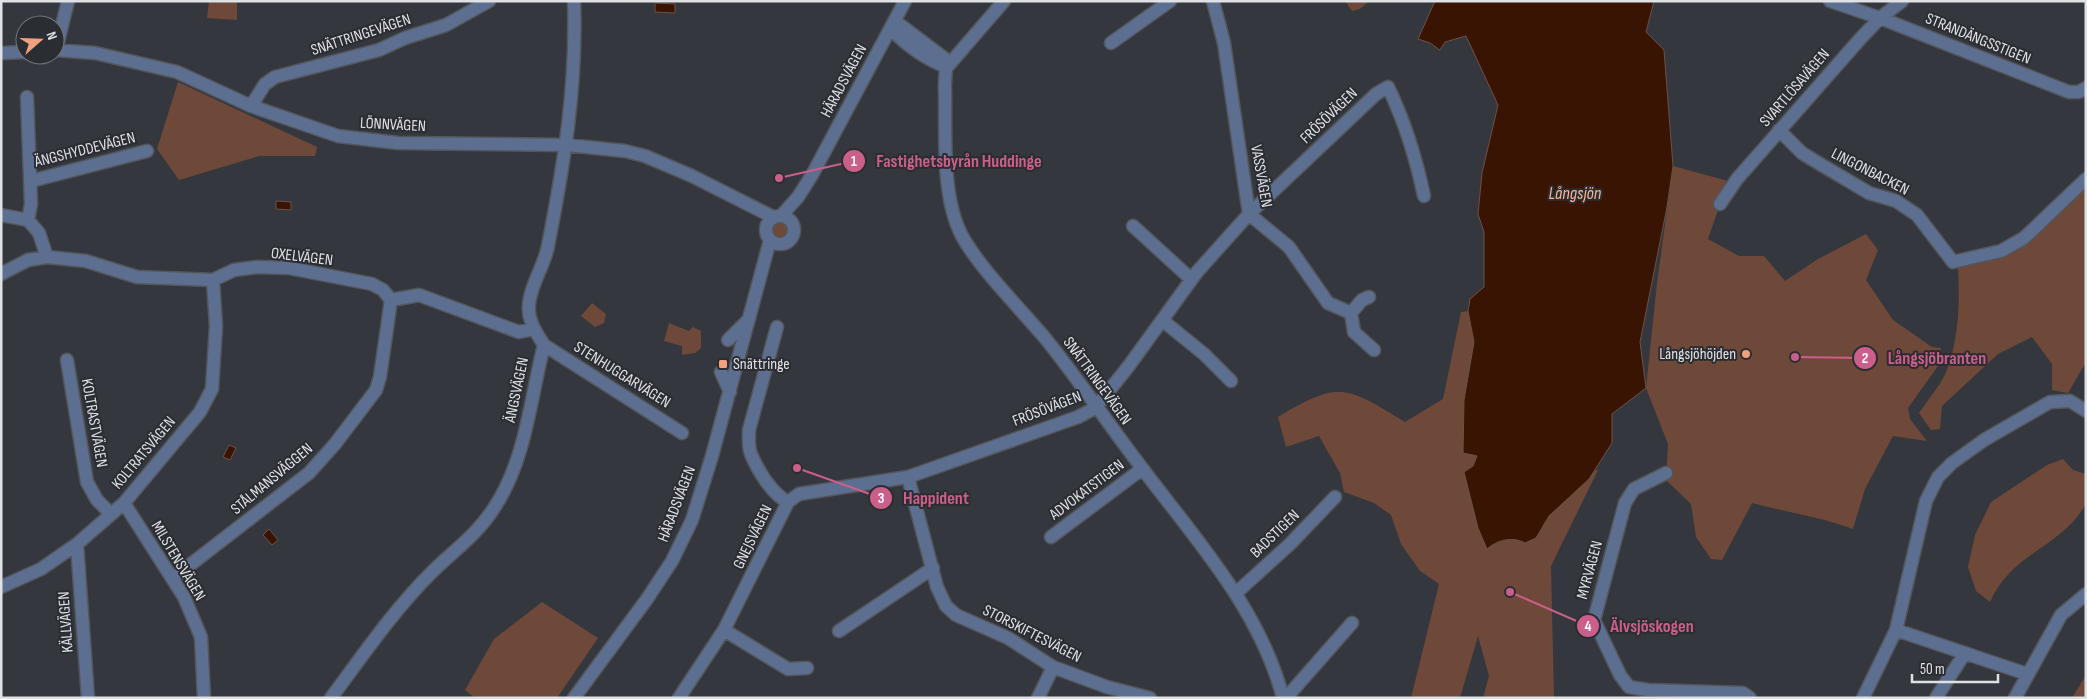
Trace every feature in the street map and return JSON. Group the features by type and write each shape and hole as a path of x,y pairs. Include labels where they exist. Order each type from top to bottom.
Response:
{"street":[{"path":"65,15 68,1"},
{"name":"SNÄTTRINGEVÄGEN","path":"251,106 265,84 275,77 379,50 406,38 446,25 489,1"},
{"name":"ÄNGSVÄGEN","path":"331,698 399,608 432,573 470,539 495,507 518,457 544,345 529,317 532,288 541,270 548,248 567,145 574,74 574,1"},
{"path":"947,67 1004,1"},
{"path":"1111,43 1170,1"},
{"name":"VASSVÄGEN","path":"1213,1 1224,43 1249,214 1289,246 1328,303 1351,313"},
{"name":"STRANDÄNGSSTIGEN","path":"1830,1 1880,18 2069,92 2079,92 2086,88"},
{"name":"SVARTLÖSAVÄGEN","path":"1720,204 1737,180 1780,130 1880,18 1902,1"},
{"name":"HÄRADSVÄGEN","path":"574,698 647,599 672,561 692,520 704,486 756,297 774,242 786,242 791,238 794,228 778,220 812,175 893,25 901,3"},
{"path":"893,25 944,58 947,67"},
{"name":"LÖNNVÄGEN","path":"65,51 95,53 177,72 251,106 338,136 369,141 567,145 607,148 645,156 692,176 778,220"},
{"path":"1,53 15,52"},
{"name":"SNÄTTRINGEVÄGEN","path":"947,67 945,86 948,186 953,215 958,229 980,262 1051,346 1236,593 1262,639 1284,698"},
{"name":"FRÖSÖVÄGEN","path":"788,502 799,494 908,477 1078,417 1096,408 1191,278 1249,214 1376,94 1388,87 1407,132 1424,196"},
{"name":"ÄNGSHYDDEVÄGEN","path":"27,97 31,181 28,220"},
{"name":"LINGONBACKEN","path":"1780,130 1802,153 1869,193 1896,201 1916,215 1953,262 2001,251 2024,238 2086,180"},
{"name":"ÄNGSHYDDEVÄGEN","path":"31,181 147,151"},
{"path":"1,215 28,220 39,232 47,257"},
{"path":"774,242 766,234 778,220"},
{"path":"1133,226 1191,278"},
{"name":"OXELVÄGEN","path":"1,274 28,260 47,257 86,261 137,277 213,280 234,270 289,268 372,284 383,290 390,300"},
{"name":"KOLTRATSVÄGEN","path":"1,587 30,576 77,544 110,513 124,503 200,412 212,389 216,326 213,280"},
{"path":"390,300 419,295 519,332 534,329"},
{"path":"1369,297 1362,300 1351,313 1354,332 1374,350"},
{"name":"STÅLMANSVÄGGEN","path":"173,578 309,473 336,444 376,390 380,377 390,300"},
{"path":"728,340 750,318"},
{"path":"1162,320 1204,354 1231,381"},
{"name":"GNEJSVÄGEN","path":"679,698 724,630 788,502 780,498 773,489 751,453 749,444 749,430 777,327"},
{"name":"STENHUGGARVÄGEN","path":"544,345 682,433"},
{"name":"KOLTRASTVÄGEN","path":"67,360 87,482 97,500 110,513"},
{"path":"721,372 730,392"},
{"path":"1863,698 1896,630 1926,501 1938,477 1952,463 1984,440 2050,402 2070,401 2086,412"},
{"name":"ADVOKATSTIGEN","path":"1052,537 1142,469"},
{"name":"MYRVÄGEN","path":"1666,472 1634,489 1625,503 1594,620 1620,675 1630,687 1648,690 1744,693 1750,698"},
{"path":"839,632 933,568 908,477"},
{"name":"BADSTIGEN","path":"1236,593 1290,544 1334,497"},
{"name":"MILSTENSVÄGEN","path":"124,503 184,597 201,637 204,698"},
{"name":"KÄLLVÄGEN","path":"77,544 88,698"},
{"name":"STORSKIFTESVÄGEN","path":"933,568 941,599 956,615 1008,638 1054,667 1107,686 1150,698"},
{"path":"2015,698 2061,615 2086,594"},
{"path":"1284,698 1352,622"},
{"path":"724,630 788,669 807,668"},
{"path":"1896,630 2027,674"},
{"path":"1936,698 1965,653"},
{"path":"1038,698 1054,667"}],"shaded area":[{"path":"209,1 237,2 237,20 207,18"},
{"path":"1345,1 1369,1 1360,9 1352,11"},
{"path":"178,82 317,147 315,156 259,156 179,180 157,149"},
{"path":"1673,166 1728,181 1708,239 1739,256 1764,256 1785,281 1818,259 1866,234 1878,250 1866,280 1893,320 1932,347 1941,348 1938,366 1908,408 1910,419 1927,441 1893,436 1865,489 1853,529 1752,503 1722,560 1711,559 1696,537 1691,504 1666,480 1668,444 1646,388 1657,283"},
{"path":"2086,187 2086,362 2068,393 2052,390 2052,364 2032,337 1998,354 1942,406 1940,429 1931,430 1919,413 1943,379 1952,355 1958,318 1958,268 2003,257 2030,241"},
{"path":"780,219 788,222 791,230 788,238 780,241 772,238 769,230 772,222"},
{"path":"592,303 606,314 604,323 595,327 581,316"},
{"path":"1468,311 1474,342 1464,400 1463,453 1477,456 1473,466 1520,479 1598,470 1551,566 1554,698 1483,698 1489,676 1478,636 1460,698 1411,698 1439,584 1420,571 1401,544 1391,515 1374,503 1344,492 1340,473 1319,436 1286,447 1278,417 1315,397 1342,392 1369,401 1405,422 1443,399 1461,312"},
{"path":"669,323 689,331 693,327 701,331 701,348 695,353 682,355 682,346 664,341"},
{"path":"2063,459 2073,470 2086,474 2085,505 2063,531 2010,572 1999,585 1990,602 1976,591 1968,567 1975,535 1991,502 2047,465"},
{"path":"542,602 598,638 557,698 475,698 465,690 494,639"},
{"path":"2086,675 2086,698 2072,698"}],"water":[{"name":"Långsjön","path":"1435,1 1654,1 1646,32 1664,50 1673,166 1667,207 1640,342 1646,388 1612,414 1612,443 1589,479 1549,516 1536,538 1525,543 1510,539 1505,540 1495,543 1487,549 1478,528 1464,472 1473,466 1477,456 1463,453 1464,400 1474,342 1468,311 1470,299 1484,287 1484,232 1478,214 1482,173 1498,105 1466,36 1445,42 1440,50 1430,43 1418,39"},
{"path":"655,3 675,4 675,13 655,12"},
{"path":"276,201 291,202 291,210 276,209"},
{"path":"229,445 236,448 230,460 223,457"},
{"path":"269,529 278,540 272,545 263,535"}],"place":[{"name":"Fastighetsbyrån Huddinge","path":"779,178"},
{"name":"Långsjöhöjden","path":"1746,354"},
{"name":"Långsjöbranten","path":"1795,357"},
{"name":"Snättringe","path":"723,364"},
{"name":"Happident","path":"797,468"},
{"name":"Älvsjöskogen","path":"1510,592"}]}
